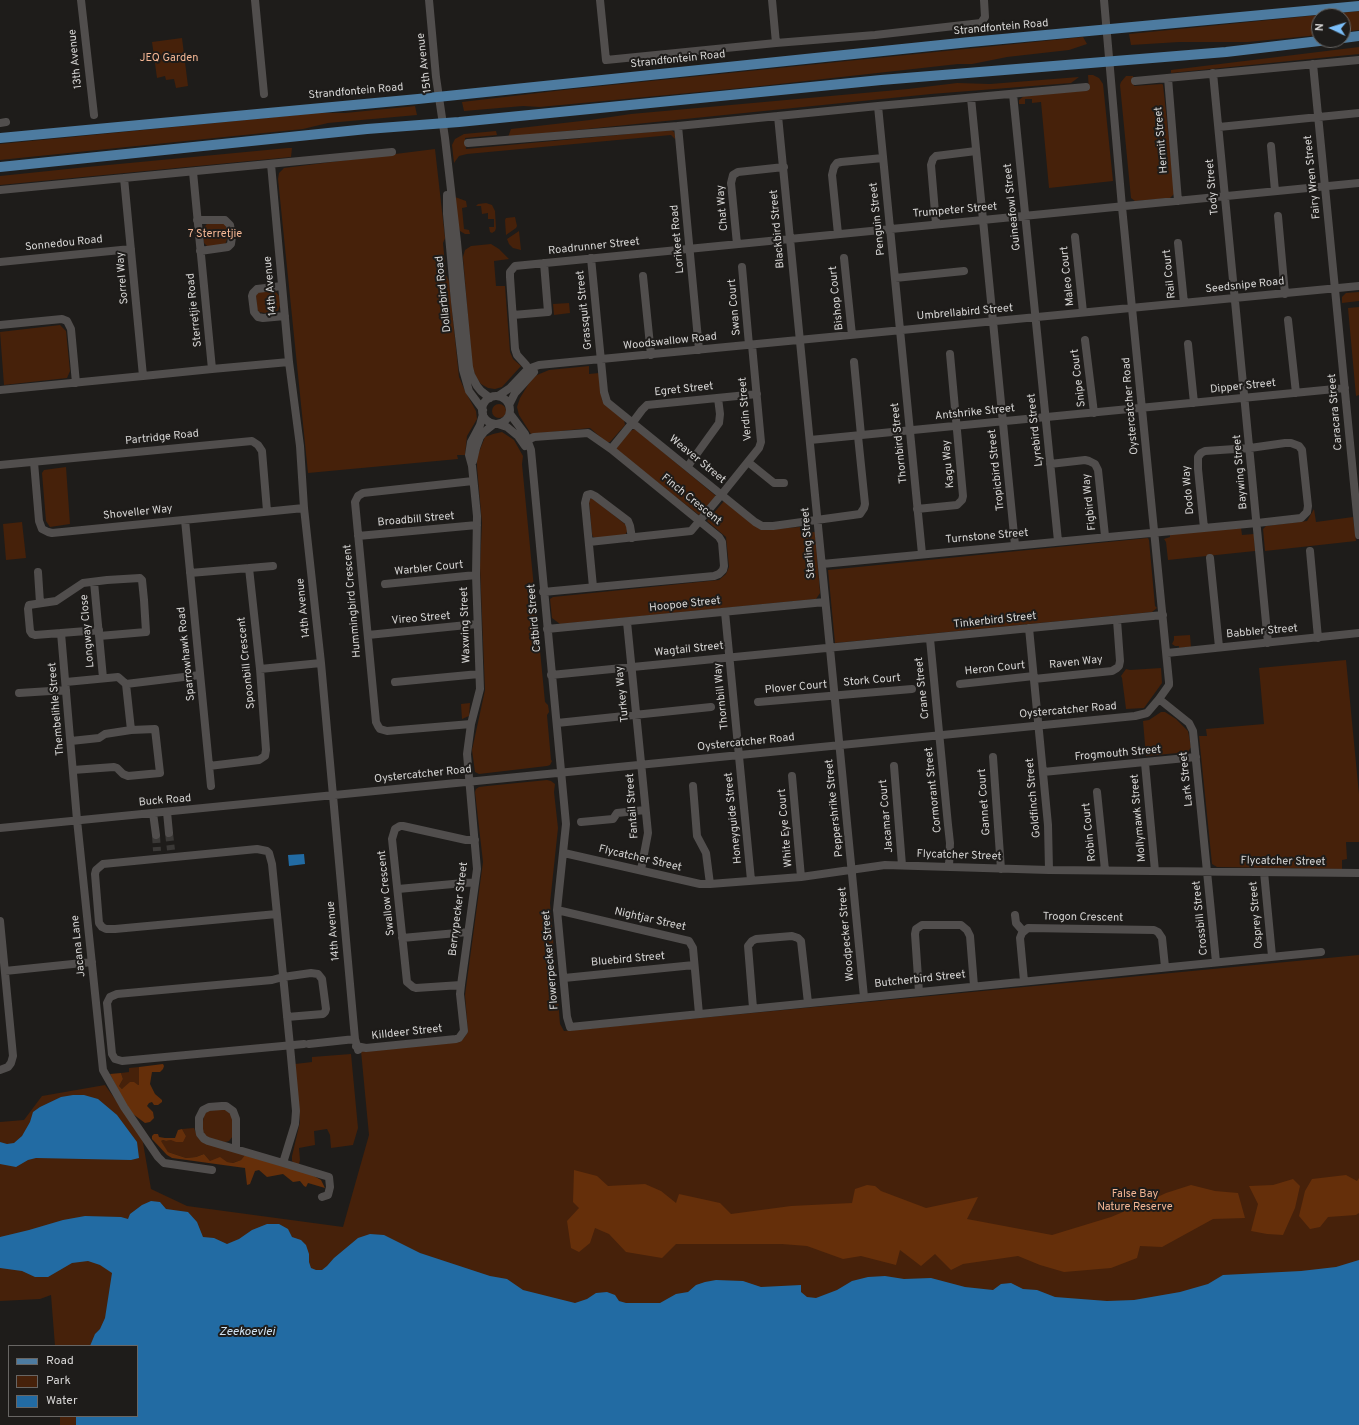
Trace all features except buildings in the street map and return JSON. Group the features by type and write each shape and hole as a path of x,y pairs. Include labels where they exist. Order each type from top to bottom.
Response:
{"main road":[{"name":"Strandfontein Road","path":"0,138 440,96 1107,29 1359,6"},
{"path":"0,167 268,138 443,123 881,80 1226,52 1311,42"}],"street":[{"name":"13th Avenue","path":"81,0 94,115"},
{"path":"255,0 264,94"},
{"name":"15th Avenue","path":"429,0 436,77 443,123"},
{"path":"600,0 606,60 875,35 981,23 984,17 984,0"},
{"path":"772,0 776,43"},
{"name":"Oystercatcher Road","path":"333,796 469,781 1143,714 1151,709 1160,699 1169,685 1169,682 1122,207 1104,0"},
{"path":"1135,81 1359,60"},
{"name":"Fairy Wren Street","path":"1313,64 1336,288"},
{"name":"Tody Street","path":"1213,73 1235,298"},
{"name":"Hermit Street","path":"1168,78 1178,200"},
{"path":"468,143 678,126 1086,87"},
{"name":"Guineafowl Street","path":"1013,94 1036,317"},
{"name":"Tropicbird Street","path":"971,98 1015,545"},
{"name":"Penguin Street","path":"878,106 900,330"},
{"path":"1219,127 1359,113"},
{"name":"Blackbird Street","path":"778,116 800,340"},
{"name":"Dollarbird Road","path":"443,123 469,367 471,375 481,391 494,397"},
{"name":"Lorikeet Road","path":"678,126 699,350"},
{"path":"1271,146 1275,191"},
{"path":"936,224 931,165 933,159 936,156 976,151"},
{"path":"0,190 392,152"},
{"path":"838,234 832,175 834,167 837,163 841,162 883,158"},
{"name":"14th Avenue","path":"271,164 289,362 300,446 304,508 321,663 356,1045"},
{"name":"Chat Way","path":"737,244 731,183 733,175 738,172 784,167"},
{"name":"Dollarbird Road","path":"449,171 447,214 463,370 469,391 483,412"},
{"name":"Sterretjie Road","path":"193,172 212,369"},
{"name":"Sorrel Way","path":"124,178 143,376"},
{"name":"Trumpeter Street","path":"790,239 1359,183"},
{"path":"1278,216 1285,294"},
{"path":"197,220 225,220 230,225 232,237 231,244 228,248 200,251"},
{"name":"Maleo Court","path":"1075,237 1083,312"},
{"name":"Roadrunner Street","path":"529,372 526,365 516,352 510,277 510,272 515,266 790,239"},
{"name":"Rail Court","path":"1178,243 1184,303"},
{"name":"Sonnedou Road","path":"0,262 131,249"},
{"name":"Grassquit Street","path":"591,258 601,360"},
{"name":"Bishop Court","path":"844,258 852,335"},
{"path":"513,315 548,312 544,263"},
{"name":"Swan Court","path":"742,267 750,345"},
{"path":"895,278 964,271"},
{"path":"643,276 650,355"},
{"path":"282,286 258,289 253,292 252,296 254,312 258,317 285,316"},
{"name":"Seedsnipe Road","path":"1133,308 1359,286"},
{"name":"Caracara Street","path":"1336,288 1359,530"},
{"name":"Baywing Street","path":"1235,298 1268,643"},
{"name":"Umbrellabird Street","path":"800,340 1133,308"},
{"name":"Lyrebird Street","path":"1036,317 1058,541"},
{"path":"0,325 62,319 67,321 71,329 76,383"},
{"path":"1288,320 1296,393"},
{"name":"Thornbird Street","path":"900,330 922,554"},
{"name":"Woodswallow Road","path":"494,397 510,388 529,372 543,366 800,340"},
{"name":"Starling Street","path":"800,340 839,745"},
{"name":"Snipe Court","path":"1086,340 1094,413"},
{"path":"1188,344 1194,403"},
{"name":"Verdin Street","path":"589,542 691,532 748,462 761,442 757,394 750,345"},
{"path":"950,354 957,426"},
{"name":"Weaver Street","path":"601,360 604,392 607,402 688,466 755,522 762,526 780,526 860,514 865,504 860,435"},
{"path":"0,390 289,362"},
{"path":"854,362 860,435"},
{"name":"Woodswallow Road","path":"510,410 515,393 529,372"},
{"name":"Dipper Street","path":"1143,408 1345,388"},
{"name":"Egret Street","path":"611,449 647,405 757,394"},
{"path":"494,397 505,399 510,410 504,422 496,424 487,421 483,412 485,403 494,397"},
{"path":"688,466 719,423 720,414 718,398"},
{"name":"Antshrike Street","path":"810,440 1143,408"},
{"name":"Catbird Street","path":"510,410 522,430 532,461 551,675 562,772"},
{"name":"Waxwing Street","path":"469,781 467,754 480,689 476,575 477,525 472,466 469,455 471,442 480,425 483,412"},
{"name":"Waxwing Street","path":"472,466 477,443 484,432 496,424"},
{"name":"Catbird Street","path":"496,424 507,427 525,441"},
{"name":"Kagu Way","path":"917,509 952,506 957,505 962,500 963,488 957,426"},
{"name":"Finch Crescent","path":"525,441 534,437 588,433 611,449 719,537 722,542 724,566 723,570 714,576 543,592"},
{"name":"Partridge Road","path":"0,465 252,441 258,445 262,451 267,511"},
{"name":"Turnstone Street","path":"822,564 1301,518 1307,512 1302,450 1299,446 1291,443 1250,448"},
{"name":"Dodo Way","path":"1204,528 1198,457 1205,451 1250,448"},
{"name":"Figbird Way","path":"1050,464 1085,460 1095,464 1098,470 1104,536"},
{"name":"Shoveller Way","path":"34,462 39,521 42,529 52,533 304,508"},
{"path":"748,462 774,483 784,483"},
{"name":"Hummingbird Crescent","path":"472,724 387,731 380,729 376,722 355,502 360,494 473,481"},
{"path":"593,587 585,503 586,497 591,494 595,496 628,521 632,538"},
{"name":"Sparrowhawk Road","path":"185,520 211,786"},
{"name":"Broadbill Street","path":"358,536 477,525"},
{"path":"1310,551 1318,638"},
{"path":"1210,558 1219,647"},
{"path":"190,573 273,566"},
{"name":"Spoonbill Crescent","path":"209,766 255,761 264,756 266,750 260,669 248,568"},
{"path":"38,572 40,603"},
{"name":"Warbler Court","path":"385,584 476,575"},
{"path":"138,577 141,579 146,632 61,633 35,635 30,631 28,609 29,605 40,603 56,601 80,584 138,577"},
{"name":"Longway Close","path":"94,582 103,678"},
{"name":"Hoopoe Street","path":"547,629 825,602"},
{"name":"Thornbill Way","path":"725,612 739,754"},
{"name":"Tinkerbird Street","path":"830,648 1163,616"},
{"name":"Raven Way","path":"1034,678 1112,671 1117,668 1120,661 1117,620"},
{"name":"Turkey Way","path":"627,622 641,764"},
{"name":"Vireo Street","path":"368,635 477,624"},
{"name":"Goldfinch Street","path":"1029,628 1049,840 1049,870"},
{"name":"Thembelihle Street","path":"61,633 77,820"},
{"name":"Babbler Street","path":"1167,653 1359,633"},
{"name":"Crane Street","path":"930,639 939,735"},
{"name":"Wagtail Street","path":"551,675 830,648"},
{"path":"260,669 321,663"},
{"path":"395,682 479,674"},
{"path":"126,684 200,675"},
{"path":"19,693 66,686 103,678 118,677 126,684 131,730"},
{"name":"Heron Court","path":"960,684 1034,678"},
{"name":"Stork Court","path":"835,696 912,689"},
{"name":"Plover Court","path":"758,702 835,696"},
{"name":"Lark Street","path":"1160,699 1192,727 1207,872"},
{"path":"557,723 711,707"},
{"path":"71,741 99,738 105,734 155,728 160,773 125,775 114,767 73,770"},
{"name":"Cormorant Street","path":"939,735 950,843 949,867"},
{"name":"Peppershrike Street","path":"839,745 852,869"},
{"name":"Honeyguide Street","path":"739,754 751,880"},
{"name":"Gannet Court","path":"992,757 1001,869"},
{"name":"Frogmouth Street","path":"1043,772 1196,757"},
{"name":"Mollymawk Street","path":"1145,763 1155,871"},
{"name":"Fantail Street","path":"641,764 648,833 641,870"},
{"name":"Jacamar Court","path":"894,766 902,865"},
{"name":"Flowerpecker Street","path":"562,772 566,824 557,910 567,1017 570,1027"},
{"name":"White Eye Court","path":"792,776 801,877"},
{"name":"Berrypecker Street","path":"459,1038 464,1031 461,986 477,869 469,781"},
{"path":"693,786 697,836 706,853 710,884"},
{"name":"Robin Court","path":"1097,792 1105,870"},
{"name":"Buck Road","path":"0,828 333,796"},
{"path":"581,822 613,819 617,813 645,810"},
{"path":"167,812 169,833"},
{"path":"153,813 156,835"},
{"name":"Jacana Lane","path":"77,820 103,1070 124,1107 158,1157 164,1163 212,1170"},
{"name":"Swallow Crescent","path":"461,986 416,988 410,985 406,978 392,839 393,832 397,828 403,826 466,840 475,840"},
{"path":"276,914 106,929 98,923 94,880 96,870 103,864 158,855 257,849 267,851 272,864 296,1111 295,1124 284,1163"},
{"name":"Flycatcher Street","path":"564,853 700,884 801,877 885,865 1049,870 1359,874"},
{"name":"Woodpecker Street","path":"852,869 864,997"},
{"name":"Crossbill Street","path":"1207,872 1216,962"},
{"name":"Osprey Street","path":"1264,872 1272,956"},
{"path":"398,889 475,882"},
{"name":"Nightjar Street","path":"557,910 688,941 693,948 699,1014"},
{"path":"1015,915 1016,923 1023,930 1020,938 1024,981"},
{"path":"0,921 13,1056 8,1067 0,1070"},
{"path":"920,992 915,934 916,928 922,925 961,925 968,930 970,936 974,986"},
{"name":"Trogon Crescent","path":"1023,930 1031,928 1154,930 1158,932 1162,938 1164,967"},
{"path":"402,938 468,932"},
{"path":"753,1008 748,946 756,939 792,936 800,939 802,944 808,1003"},
{"name":"Butcherbird Street","path":"570,1027 1321,952"},
{"path":"4,971 92,962"},
{"name":"Bluebird Street","path":"564,978 694,965"},
{"name":"Killdeer Street","path":"287,1017 323,1014 326,1009 322,978 318,974 312,973 283,976 272,980 113,995 109,998 107,1003 111,1051 115,1059 122,1061 307,1044 356,1045 366,1048 459,1038"},
{"path":"236,1149 236,1119 233,1111 230,1108 222,1106 209,1107 203,1110 199,1118 199,1130 202,1137 208,1141 284,1163 330,1173 330,1187 328,1195 322,1196"}],"green space":[{"path":"1359,11 1359,30 1351,31 1351,12"},
{"path":"1311,16 1311,36 1248,42 1179,42 1131,45 1129,34"},
{"path":"1083,37 1087,44 1069,50 1007,57 972,64 958,64 752,87 540,107 523,106 464,111 462,102 572,89"},
{"name":"JEQ Garden","path":"182,38 188,86 176,88 174,79 166,80 165,76 157,78 152,42"},
{"path":"1359,47 1359,54 1171,73 1171,70"},
{"path":"1088,75 1093,75 1099,78 1103,84 1113,181 1049,188 1041,102 1032,103 1032,99 1025,99 1025,104 1019,104 1019,100 1024,96 1089,90"},
{"path":"1126,76 1133,76 1134,86 1163,85 1175,193 1170,198 1135,201 1131,198 1120,85"},
{"path":"1079,77 1071,83 931,94 508,137 511,129 631,114 908,89 957,83 990,84"},
{"path":"415,106 417,115 328,123 303,129 0,160 0,144 317,113 345,113"},
{"path":"671,130 674,132 675,139 671,135 467,154 459,156 454,163 452,145 455,139 464,134 496,131 497,135 465,138 466,149"},
{"path":"292,148 291,157 0,185 0,176"},
{"path":"435,149 445,238 443,243 446,275 449,281 459,377 476,411 477,419 467,436 465,455 457,455 458,459 308,473 278,179 279,173 284,168"},
{"path":"455,197 466,201 467,207 462,208 464,229 469,230 470,234 465,234 460,231 458,226"},
{"path":"486,203 492,205 495,211 496,228 492,233 490,232 489,227 494,227 494,219 488,219 488,213 482,214 481,206 476,206 478,204"},
{"path":"515,217 516,228 506,235 506,218"},
{"name":"7 Sterretjie","path":"222,222 226,225 228,236 225,245 208,247 204,243 202,229 207,224"},
{"path":"519,231 521,250 513,248 507,239"},
{"path":"491,244 499,249 509,259 494,261 496,286 505,286 510,352 513,359 521,366 502,387 495,389 488,388 481,384 476,377 472,366 463,257 465,250 471,246"},
{"path":"258,292 276,292 279,296 280,305 278,311 265,313 259,312 257,309 256,295"},
{"path":"1359,292 1359,301 1342,303 1342,297 1346,293"},
{"path":"569,303 570,313 554,315 553,304"},
{"path":"1359,307 1359,395 1356,396 1348,308"},
{"path":"60,325 66,331 70,371 67,378 4,385 0,332"},
{"path":"589,366 589,374 599,373 602,400 624,420 625,425 610,442 606,442 590,428 531,434 519,415 517,407 520,398 531,380 537,375 549,370"},
{"path":"496,404 502,404 506,408 506,414 502,418 496,418 492,414 492,408"},
{"path":"635,429 716,496 699,515 615,449 630,431"},
{"path":"502,432 514,440 523,456 522,464 545,702 548,705 549,712 547,715 552,761 550,765 547,766 479,774 475,772 472,750 485,690 480,566 482,523 477,457 485,437"},
{"path":"66,467 70,524 50,527 46,521 42,473 44,470"},
{"path":"592,498 626,525 628,530 625,535 593,537 589,500"},
{"path":"724,501 761,530 800,527 801,533 815,532 820,593 816,599 560,624 552,618 550,599 553,597 719,580 726,574 729,567 726,537 707,521"},
{"path":"1314,509 1316,522 1353,517 1356,541 1265,551 1263,529 1266,526 1307,521"},
{"path":"22,522 26,558 6,560 3,524"},
{"path":"1241,528 1242,535 1254,534 1255,551 1168,560 1166,542 1164,539 1170,537 1170,534"},
{"path":"1148,538 1155,606 1157,608 1152,612 835,643 828,570"},
{"path":"1190,635 1191,647 1179,648 1179,646 1172,644 1174,636"},
{"path":"1346,660 1359,794 1359,842 1346,842 1347,859 1342,860 1342,869 1217,867 1212,864 1199,736 1207,736 1206,729 1264,724 1259,668"},
{"path":"1161,668 1162,683 1144,708 1126,709 1121,676 1126,669"},
{"path":"470,703 469,716 462,719 461,704"},
{"path":"1161,712 1165,712 1176,719 1188,731 1191,747 1188,752 1146,756 1143,721 1149,720"},
{"name":"False Bay Nature Reserve","path":"547,780 555,784 554,792 558,828 550,903 560,1024 564,1031 1359,955 1359,1425 60,1425 60,1417 138,1417 138,1345 55,1345 51,1295 40,1299 0,1301 0,1122 24,1120 42,1096 105,1085 142,1137 151,1189 187,1206 343,1227 369,1135 361,1051 460,1042 468,1032 465,995 483,862 475,792 479,787"},
{"path":"351,1054 358,1128 353,1145 331,1148 330,1135 327,1129 314,1131 315,1145 299,1148 299,1164 295,1164 292,1161 292,1156 300,1122 295,1064 312,1062 312,1057"},
{"path":"139,1067 139,1085 122,1089 119,1086 123,1079 121,1073 129,1072 129,1068"},
{"path":"224,1109 232,1114 233,1136 229,1141 225,1142 208,1138 202,1129 204,1114 208,1111"},
{"path":"194,1128 198,1138 204,1143 245,1155 241,1160 233,1163 210,1161 204,1154 186,1158 168,1152 160,1141 186,1136 182,1129"}],"shaded area":[{"path":"163,1064 163,1069 160,1072 152,1072 150,1084 155,1094 162,1100 162,1102 158,1105 154,1105 152,1102 149,1103 147,1106 153,1112 154,1118 150,1122 145,1123 129,1111 110,1074 121,1073 123,1079 119,1086 122,1089 130,1082 134,1082 139,1085 139,1067"},
{"path":"182,1129 186,1136 183,1142 171,1140 161,1141 168,1152 186,1158 204,1154 210,1161 220,1157 227,1162 233,1163 241,1160 245,1155 312,1175 321,1180 325,1188 308,1183 306,1187 300,1181 293,1182 283,1174 267,1177 259,1170 255,1171 250,1184 247,1185 245,1168 172,1158 167,1155 152,1139 154,1134 158,1134 159,1137 175,1138 178,1130"},
{"path":"574,1170 597,1176 608,1186 645,1184 661,1191 676,1203 679,1194 720,1203 731,1214 791,1206 852,1203 855,1189 867,1185 875,1186 881,1191 926,1208 978,1197 967,1219 1052,1235 1111,1217 1166,1193 1191,1185 1215,1191 1238,1193 1245,1218 1213,1219 1162,1247 1140,1246 1137,1258 1111,1268 1064,1272 1040,1265 1018,1256 963,1264 951,1270 935,1254 921,1266 900,1250 896,1265 861,1256 843,1259 807,1246 782,1244 676,1244 662,1258 626,1252 609,1234 595,1228 590,1243 579,1252 571,1248 567,1221 579,1208 573,1202"},
{"path":"1346,1175 1357,1181 1359,1178 1359,1213 1356,1215 1328,1217 1320,1227 1310,1229 1299,1216 1305,1191 1312,1179"},
{"path":"1293,1179 1300,1186 1295,1208 1283,1235 1251,1231 1258,1204 1249,1186 1273,1185"}],"water":[{"path":"304,854 305,864 289,866 288,855"},
{"path":"84,1095 98,1099 117,1115 137,1142 139,1158 131,1160 36,1158 28,1160 16,1167 0,1164 0,1142 7,1144 14,1143 22,1136 30,1122 33,1112 61,1097"},
{"name":"Zeekoevlei","path":"151,1201 160,1202 166,1209 188,1212 197,1222 203,1237 214,1238 227,1244 239,1239 252,1230 267,1224 279,1224 288,1229 292,1237 301,1240 306,1245 311,1268 316,1270 322,1270 358,1238 370,1234 384,1235 420,1253 490,1276 507,1279 523,1290 575,1303 587,1299 596,1293 607,1292 615,1295 619,1301 626,1303 660,1303 676,1294 688,1292 696,1285 716,1280 743,1281 761,1287 801,1285 801,1292 807,1297 816,1298 837,1290 852,1281 868,1277 885,1276 904,1279 931,1278 965,1287 993,1290 1001,1284 1011,1283 1023,1289 1037,1290 1055,1297 1107,1301 1134,1300 1180,1292 1208,1284 1223,1275 1301,1271 1336,1267 1359,1260 1359,1425 76,1425 76,1417 138,1417 138,1345 90,1345 105,1318 112,1273 100,1265 88,1261 72,1263 48,1277 35,1277 22,1271 0,1268 0,1237 63,1220 85,1216 121,1217 128,1219 130,1214 142,1205"}],"tunnel":[{"path":"169,833 171,850"},
{"path":"156,835 157,851"}]}
